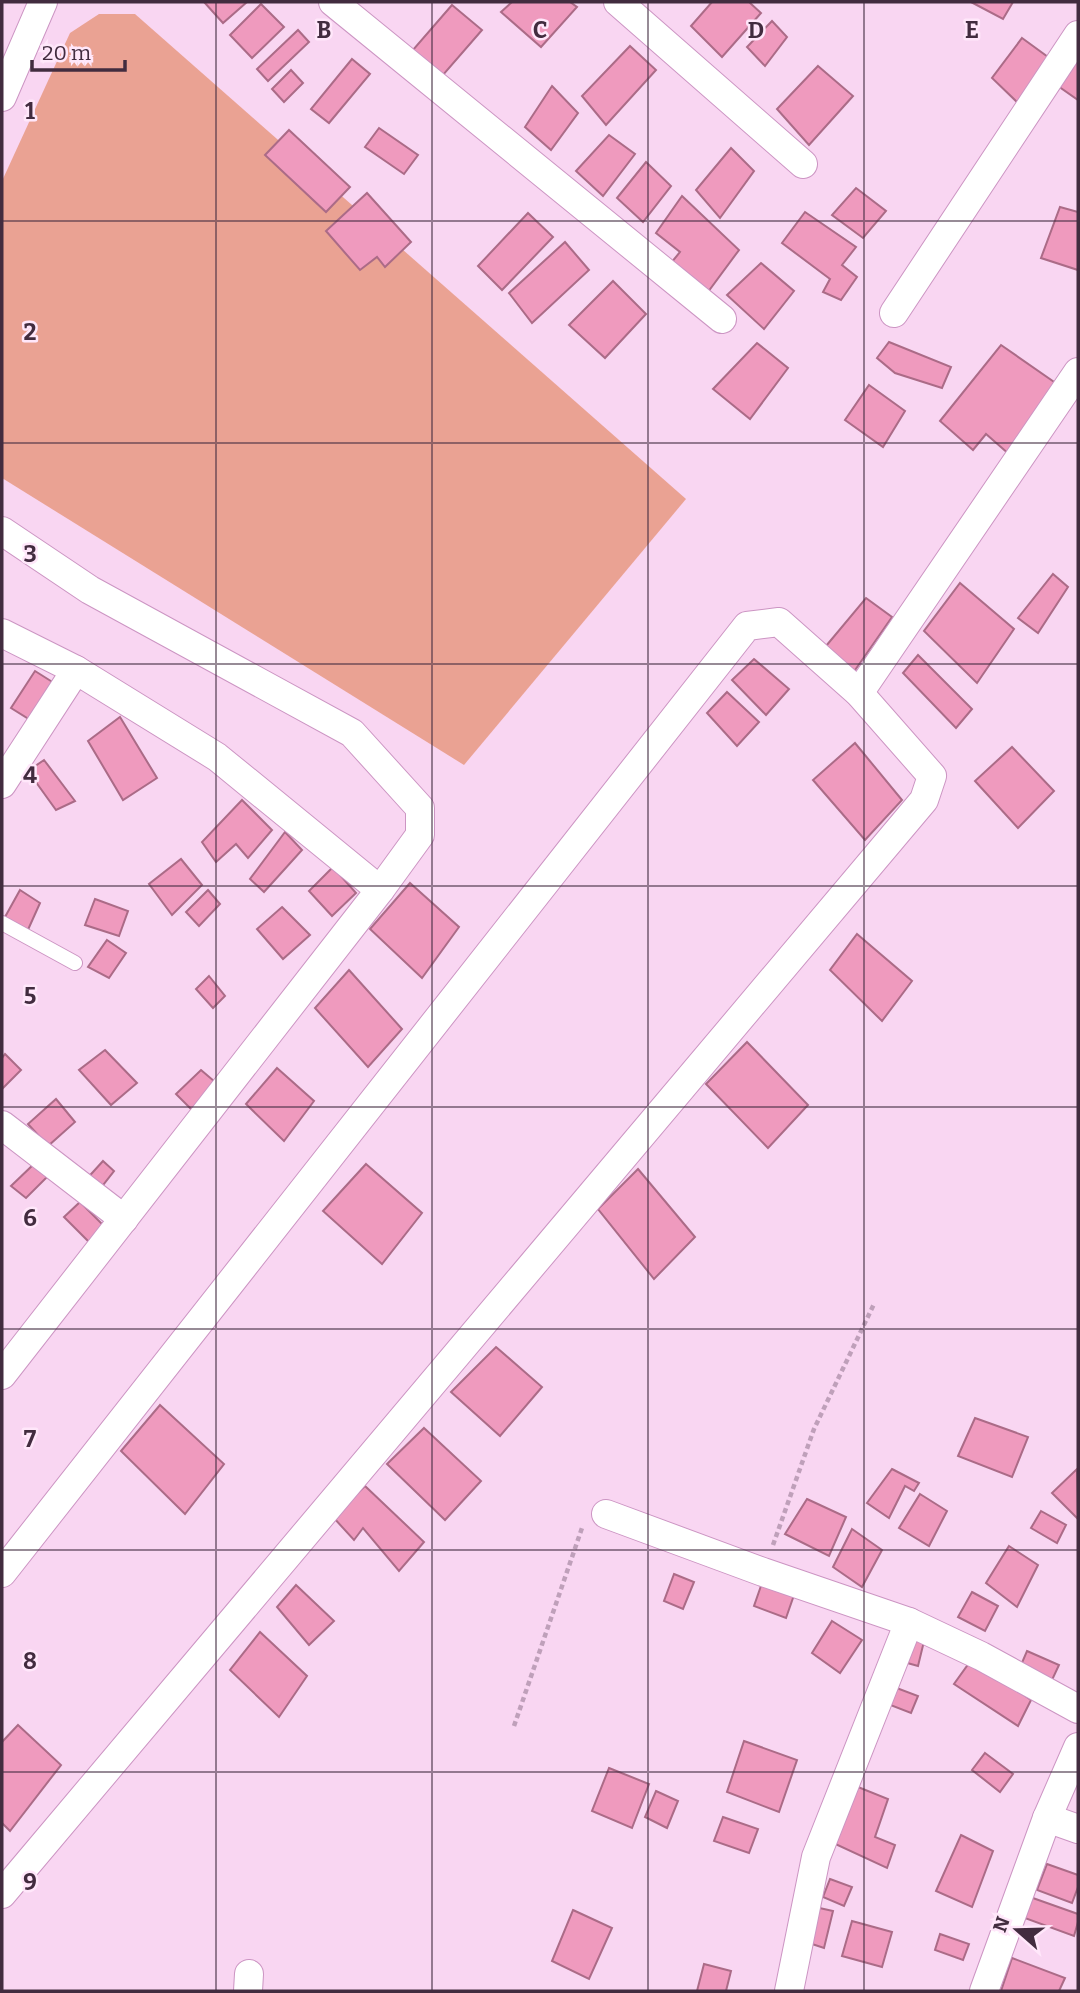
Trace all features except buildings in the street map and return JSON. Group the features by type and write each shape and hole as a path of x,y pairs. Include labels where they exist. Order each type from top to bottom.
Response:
{"street":[{"path":"2,97 43,2"},
{"path":"333,2 722,319"},
{"path":"618,2 803,164"},
{"path":"894,313 1078,34"},
{"path":"859,693 1078,372"},
{"path":"2,531 90,590 352,733 420,808 419,835 380,890 2,1375"},
{"path":"2,1573 747,626 779,622 859,693 932,776 924,800 2,1894"},
{"path":"7,639 76,670 217,757 380,890"},
{"path":"2,783 76,670"},
{"path":"2,1125 124,1219"},
{"path":"606,1514 909,1622 981,1656 1078,1709"},
{"path":"789,1991 816,1857 909,1622"},
{"path":"985,1991 1047,1818 1078,1747"},
{"path":"1047,1818 1078,1829"}],"lane":[{"path":"2,923 75,963"}],"path":[{"path":"763,1572 814,1429 874,1304"},
{"path":"514,1726 590,1505 606,1514"}],"shaded area":[{"path":"99,14 135,14 686,499 464,765 2,478 2,181 70,33"}]}
